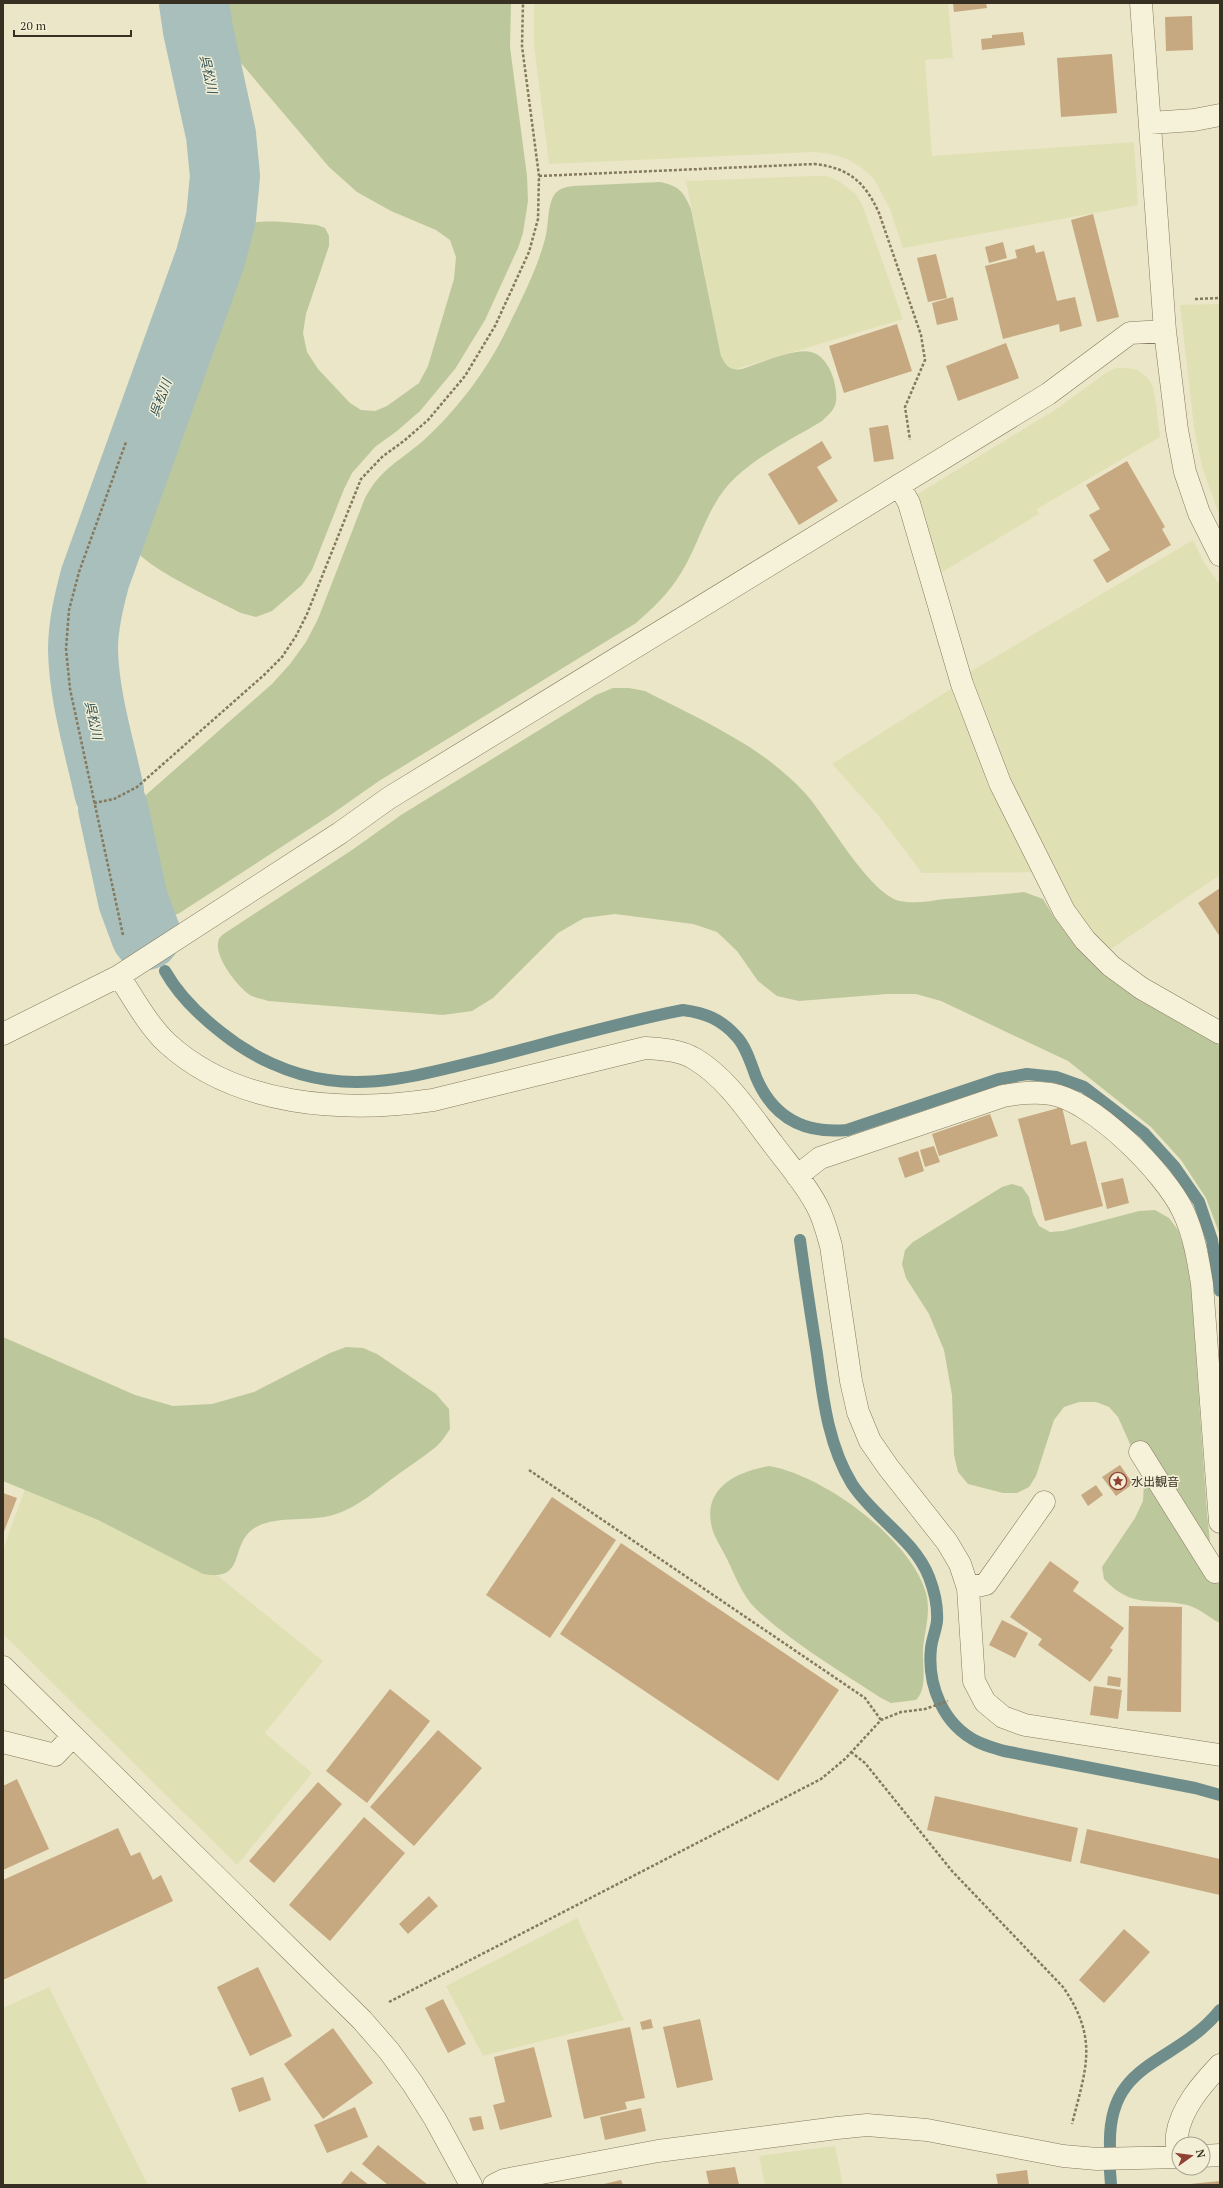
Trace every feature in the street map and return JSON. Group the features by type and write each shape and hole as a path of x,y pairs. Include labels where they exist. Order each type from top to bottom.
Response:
{"street":[{"path":"1141,3 1165,331 1177,430 1185,472 1199,513 1220,555"},
{"path":"1150,123 1194,120 1220,115"},
{"path":"3,1034 138,965 340,833 389,798 1048,394 1130,333 1165,331"},
{"path":"899,485 909,503 962,684 1000,783 1064,911 1086,940 1111,966 1141,988 1220,1033"},
{"path":"119,976 144,1015 166,1042 194,1065 226,1080 260,1092 294,1101 328,1106 370,1107 433,1100 620,1052 645,1048 670,1050 694,1058 714,1072 732,1090 797,1176 817,1207 826,1226 851,1382 858,1412 870,1441 888,1468 947,1542 960,1564 968,1588 974,1681 985,1702 1003,1717 1025,1725 1220,1755"},
{"path":"797,1176 820,1158 1003,1096 1028,1092 1052,1094 1076,1103 1132,1146 1160,1177 1183,1210 1195,1245 1202,1284 1220,1522"},
{"path":"1140,1452 1215,1572 1220,1569"},
{"path":"968,1588 986,1584 1044,1502"},
{"path":"3,1667 363,2022 389,2050 435,2119 471,2185"},
{"path":"3,1742 55,1755 73,1736"},
{"path":"1177,2136 1187,2107 1203,2084 1220,2065"},
{"path":"494,2185 504,2180 658,2151 837,2128 867,2126 927,2130 1066,2157 1097,2159 1171,2157"}],"path":[{"path":"94,803 127,794 137,787 264,675 282,657 296,636 307,614 361,479 382,457 428,420 465,376 486,343 535,236 539,202 539,176 522,46 523,3"},
{"path":"539,176 815,164 842,170 854,177 864,187 877,208 921,335 925,360 909,394 905,407 910,444 926,468"},
{"path":"126,442 79,572 69,610 66,649 70,689 125,945 138,965"},
{"path":"529,1470 865,1698 881,1720"},
{"path":"363,2022 381,2006 821,1779 834,1770 881,1720 901,1712 925,1709 945,1702"},
{"path":"851,1752 865,1763 952,1871 1062,1987 1076,2006 1084,2028 1088,2051 1085,2074 1068,2142 1066,2157"}],"green space":[{"path":"219,3 511,3 510,47 527,176 528,201 523,233 518,248 485,320 455,369 420,411 397,431 375,447 352,473 344,489 312,570 302,585 272,611 256,617 241,613 185,584 143,558 133,543 132,534 133,516 225,263 232,238 236,231 242,226 251,223 286,222 317,225 325,228 329,236 329,246 306,314 303,333 307,352 318,369 350,403 361,410 375,411 387,406 419,383 428,366 454,279 456,257 450,240 436,230 391,211 357,192 329,167 235,56 222,31"},
{"path":"534,3 948,3 953,58 925,60 932,156 1134,142 1138,205 903,248 890,209 874,179 862,168 847,159 831,154 814,152 549,164 534,45"},
{"path":"826,176 837,180 856,194 862,204 903,319 733,370 726,366 721,356 686,181"},
{"path":"660,182 672,185 680,190 691,209 721,356 725,363 731,368 742,369 786,354 804,351 811,352 823,359 831,372 836,394 836,401 833,410 822,421 761,457 729,484 714,505 687,562 676,580 661,600 636,623 379,781 329,816 178,914 164,916 155,913 151,907 143,884 135,840 134,821 141,803 147,794 272,684 290,664 306,642 318,619 365,498 371,488 384,472 424,440 448,416 480,375 498,346 538,262 545,239 550,205 554,195 560,189 573,186"},
{"path":"1220,304 1220,517 1202,467 1194,427 1180,305"},
{"path":"1116,368 1138,370 1147,377 1153,387 1160,437 1037,509 1039,514 939,574 916,495 1058,408 1107,372"},
{"path":"1193,540 1203,561 1220,585 1220,875 1108,951 1092,935 1072,906 1007,780 968,673"},
{"path":"954,687 1034,872 922,873 878,815 832,764"},
{"path":"613,688 629,688 645,691 709,723 750,747 769,761 788,776 805,793 862,870 875,885 888,895 905,902 1024,892 1043,899 1054,917 1077,948 1104,975 1134,997 1220,1046 1220,1235 1206,1198 1181,1160 1151,1127 1068,1061 941,1001 916,994 887,994 799,1001 777,996 758,981 737,951 717,932 693,924 615,914 584,918 558,933 493,998 472,1011 443,1015 268,1001 250,995 239,985 227,970 219,953 218,946 219,939 223,934 352,850 401,815 596,695"},
{"path":"1012,1184 1022,1187 1029,1197 1033,1214 1039,1226 1050,1232 1063,1231 1139,1211 1155,1210 1169,1218 1178,1230 1184,1248 1191,1286 1207,1513 1210,1542 1220,1568 1220,1623 1196,1608 1187,1605 1134,1599 1114,1589 1104,1579 1102,1567 1135,1518 1143,1501 1144,1482 1139,1464 1118,1417 1109,1407 1096,1402 1079,1402 1064,1407 1054,1420 1036,1476 1029,1487 1017,1493 1003,1493 968,1484 958,1472 954,1455 952,1395 944,1350 929,1314 906,1278 902,1264 905,1250 913,1242 1002,1187"},
{"path":"3,1337 135,1395 173,1406 212,1404 254,1392 330,1353 346,1347 363,1348 377,1354 436,1394 449,1409 450,1429 437,1446 360,1502 342,1512 333,1515 281,1520 261,1525 253,1529 246,1536 241,1544 236,1561 232,1568 226,1573 217,1575 203,1574 98,1520 3,1481"},
{"path":"769,1466 791,1472 814,1482 838,1496 862,1513 884,1531 903,1552 917,1572 926,1593 928,1607 923,1648 924,1676 920,1695 916,1700 891,1703 881,1698 816,1656 784,1633 755,1608 747,1598 713,1532 710,1514 712,1502 717,1492 724,1484 745,1473"},
{"path":"25,1489 98,1520 203,1574 218,1576 323,1661 265,1733 312,1773 237,1865 3,1634 3,1550"},
{"path":"577,1918 624,2020 483,2056 446,1986"},
{"path":"49,1987 148,2185 3,2185 3,2008"},
{"path":"835,2146 843,2185 765,2185 759,2156"}],"building":[{"path":"953,3 986,3 987,8 954,12"},
{"path":"1192,16 1193,50 1166,51 1165,17"},
{"path":"1023,32 1025,45 982,50 981,39 992,38 992,35"},
{"path":"1112,54 1117,113 1061,117 1057,58"},
{"path":"1093,214 1119,317 1097,322 1071,220"},
{"path":"1003,242 1007,258 989,263 985,247"},
{"path":"1034,245 1036,253 1044,251 1057,301 1075,297 1082,326 1060,332 1059,324 1003,339 985,266 1017,258 1015,250"},
{"path":"936,254 947,298 928,302 917,258"},
{"path":"953,297 958,320 937,325 932,303"},
{"path":"897,324 912,371 844,393 829,346"},
{"path":"1006,343 1019,378 958,401 946,366"},
{"path":"888,425 894,459 874,462 869,428"},
{"path":"822,441 832,458 817,467 838,501 799,525 768,474"},
{"path":"1127,461 1165,527 1162,529 1171,545 1107,583 1093,560 1110,550 1089,515 1100,509 1086,485"},
{"path":"1220,888 1220,937 1198,903"},
{"path":"1062,1107 1071,1145 1086,1141 1103,1206 1045,1221 1018,1119"},
{"path":"990,1114 998,1136 939,1156 932,1134"},
{"path":"934,1146 940,1162 925,1167 920,1150"},
{"path":"918,1151 924,1171 905,1178 898,1158"},
{"path":"1123,1178 1129,1203 1107,1209 1101,1183"},
{"path":"1120,1465 1133,1484 1116,1496 1102,1477"},
{"path":"1096,1485 1103,1495 1088,1506 1081,1495"},
{"path":"3,1493 17,1498 3,1534"},
{"path":"552,1497 616,1540 550,1638 486,1595"},
{"path":"621,1543 839,1690 778,1781 560,1634"},
{"path":"1050,1561 1079,1582 1073,1591 1124,1628 1110,1648 1113,1650 1090,1682 1038,1645 1042,1639 1010,1617"},
{"path":"1129,1606 1182,1607 1181,1712 1127,1711"},
{"path":"1002,1620 1028,1633 1015,1658 989,1645"},
{"path":"1108,1676 1121,1678 1120,1687 1107,1685"},
{"path":"1094,1686 1122,1690 1118,1719 1090,1715"},
{"path":"390,1689 430,1721 367,1803 326,1771"},
{"path":"438,1730 482,1768 414,1846 370,1807"},
{"path":"17,1779 49,1849 3,1870 3,1786"},
{"path":"318,1782 342,1804 274,1883 249,1861"},
{"path":"935,1796 1078,1828 1071,1862 927,1830"},
{"path":"364,1817 405,1853 330,1941 289,1905"},
{"path":"118,1828 131,1856 140,1852 153,1880 161,1875 173,1901 3,1980 3,1880"},
{"path":"1087,1829 1220,1859 1220,1895 1080,1863"},
{"path":"429,1896 438,1906 408,1934 399,1924"},
{"path":"1124,1929 1150,1952 1104,2003 1079,1980"},
{"path":"258,1967 292,2036 250,2056 217,1987"},
{"path":"443,1999 466,2044 448,2053 425,2008"},
{"path":"651,2019 653,2028 642,2030 640,2022"},
{"path":"700,2019 713,2080 677,2088 663,2027"},
{"path":"630,2027 645,2098 625,2102 627,2109 584,2119 567,2040"},
{"path":"333,2028 373,2083 323,2119 284,2064"},
{"path":"534,2047 552,2117 500,2130 493,2105 505,2102 494,2057"},
{"path":"263,2077 271,2100 239,2112 231,2088"},
{"path":"355,2107 368,2137 327,2153 314,2125"},
{"path":"641,2108 646,2131 605,2140 600,2117"},
{"path":"481,2116 484,2129 473,2131 469,2118"},
{"path":"378,2145 428,2185 388,2185 362,2164"},
{"path":"735,2167 739,2185 709,2185 706,2171"},
{"path":"1027,2170 1029,2185 998,2185 996,2174"},
{"path":"351,2171 369,2185 340,2185"},
{"path":"621,2180 623,2185 604,2185 604,2184"},
{"path":"1220,2181 1220,2185 1190,2185 1190,2184"}],"waterway":[{"name":"呉松川","path":"109,791 86,685 83,650 87,613 95,578 210,259 221,218 225,176 221,135 198,30 194,3"},
{"name":"呉松川","path":"113,808 133,900 146,935"},
{"path":"165,971 190,1005 234,1042 272,1064 300,1074 328,1080 368,1082 408,1077 683,1010 705,1015 718,1021 730,1030 743,1045 756,1077 771,1103 781,1113 792,1120 804,1126 817,1129 831,1131 847,1130 999,1079 1027,1074 1056,1077 1084,1087 1144,1133 1174,1166 1199,1202 1212,1240 1220,1291"},
{"path":"800,1240 824,1404 832,1437 837,1453 852,1484 871,1508 914,1551 929,1577 937,1610 930,1662 935,1690 947,1715 966,1735 981,1743 1004,1751 1195,1788 1220,1795"},
{"path":"1110,2147 1112,2118 1120,2096 1132,2080 1147,2066 1183,2043 1202,2028 1220,2010"},
{"path":"1110,2171 1111,2185"}],"place":[{"name":"水出観音","path":"1118,1481"}]}
